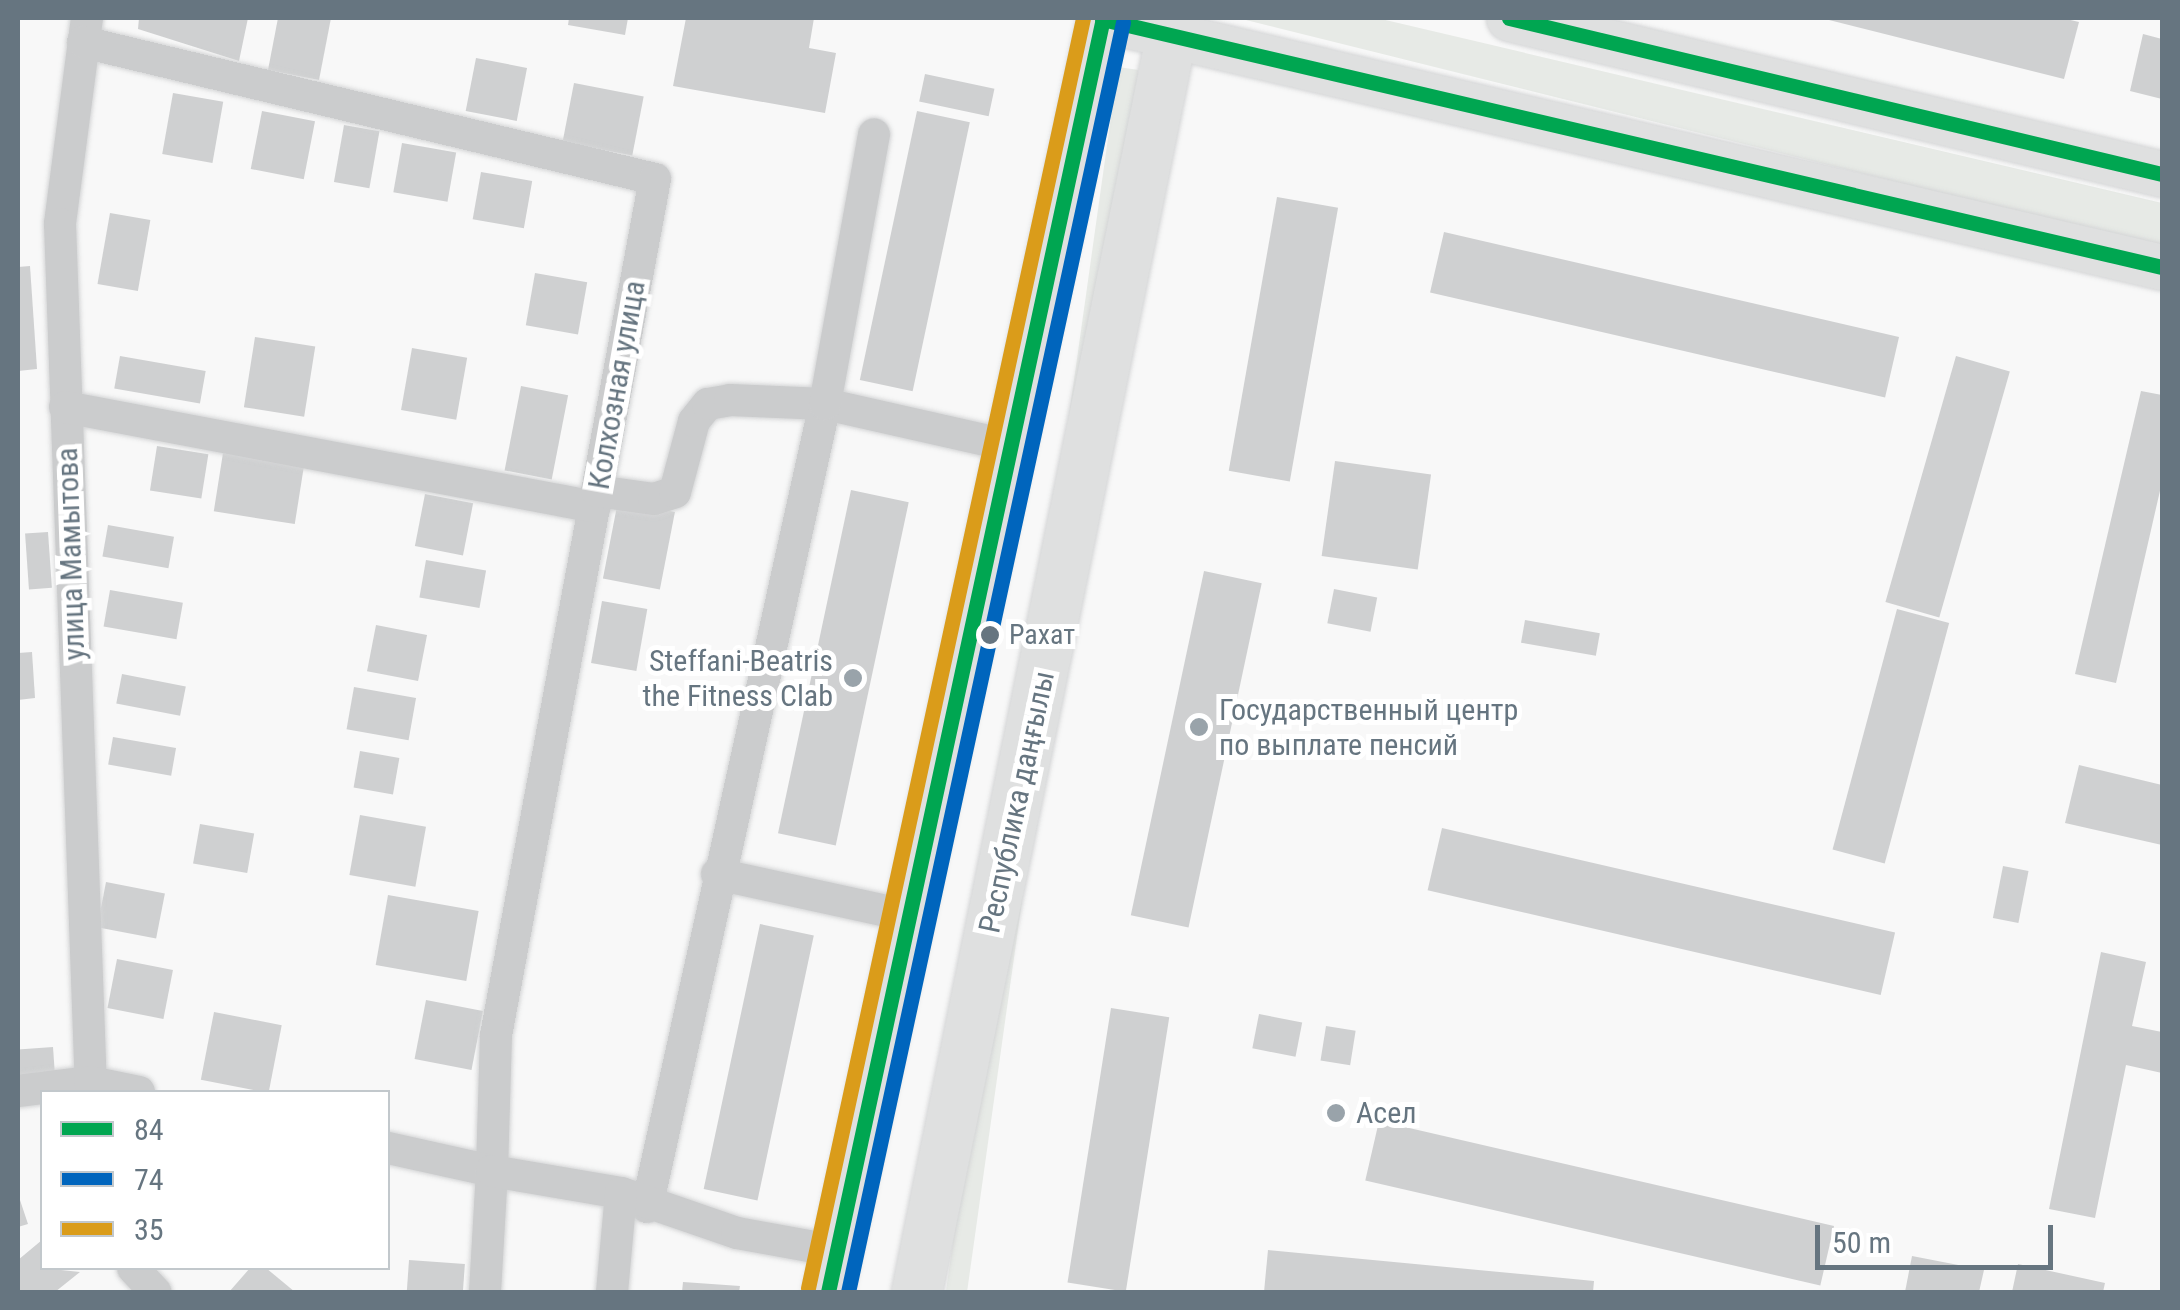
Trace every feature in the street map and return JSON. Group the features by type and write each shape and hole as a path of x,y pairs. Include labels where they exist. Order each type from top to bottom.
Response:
{"main road":[{"path":"832,1272 1102,18"},
{"name":"Республика даңғылы","path":"917,1292 1174,26"}],"street":[{"path":"1102,18 1174,26 2162,267"},
{"path":"1509,18 2162,174"},
{"name":"улица Мамытова","path":"85,30 60,224 90,1087"},
{"name":"Колхозная улица","path":"85,30 655,179 496,1035 486,1292"},
{"path":"612,1292 717,874 825,404 874,134"},
{"path":"65,407 596,499 654,499 675,492 694,421 708,404 825,404 1011,446"},
{"path":"717,874 910,916"},
{"path":"18,1091 90,1087 119,1090"},
{"path":"390,1148 634,1200 832,1272"},
{"path":"135,1270 154,1292"}],"shaded area":[{"path":"1377,18 2162,203 2162,248 1242,19"},
{"path":"1118,67 1139,70 967,1292 946,1292"}],"building":[{"path":"139,18 248,18 239,61 138,29"},
{"path":"278,18 331,18 319,80 268,70"},
{"path":"569,18 628,18 625,35 568,25"},
{"path":"686,18 814,18 809,48 836,53 825,113 673,86"},
{"path":"1821,18 2062,18 2079,22 2064,79"},
{"path":"2143,34 2162,39 2162,99 2130,91"},
{"path":"476,58 527,68 517,121 466,111"},
{"path":"925,74 994,89 989,116 919,101"},
{"path":"574,83 644,97 632,155 563,142"},
{"path":"173,93 223,102 212,163 162,154"},
{"path":"262,111 315,121 304,179 251,169"},
{"path":"917,111 970,122 913,391 860,380"},
{"path":"344,125 379,131 369,188 334,182"},
{"path":"402,143 456,153 447,202 393,192"},
{"path":"481,172 532,181 524,228 473,219"},
{"path":"1277,197 1338,208 1290,482 1229,471"},
{"path":"110,213 150,220 138,291 97,284"},
{"path":"1444,232 1899,337 1885,397 1430,292"},
{"path":"30,266 37,369 18,371 18,267"},
{"path":"535,273 587,282 578,334 526,325"},
{"path":"255,337 315,347 304,417 244,407"},
{"path":"412,348 467,358 456,420 401,410"},
{"path":"120,356 206,371 200,404 114,388"},
{"path":"1956,356 2010,371 1939,618 1885,602"},
{"path":"521,386 568,395 552,480 505,470"},
{"path":"2141,391 2162,395 2162,482 2116,683 2075,674"},
{"path":"157,446 208,454 201,499 150,490"},
{"path":"223,453 304,466 295,524 214,511"},
{"path":"1335,461 1431,474 1418,570 1322,556"},
{"path":"851,490 909,502 836,846 778,833"},
{"path":"425,494 473,503 463,555 415,546"},
{"path":"618,501 675,512 660,590 603,579"},
{"path":"108,525 174,537 168,568 102,557"},
{"path":"48,532 52,588 29,589 25,534"},
{"path":"426,560 486,571 479,608 419,597"},
{"path":"1204,571 1262,583 1189,928 1131,915"},
{"path":"1334,589 1377,597 1371,632 1327,623"},
{"path":"110,590 183,603 176,639 104,626"},
{"path":"602,601 647,609 636,671 591,663"},
{"path":"1897,609 1949,623 1885,863 1833,850"},
{"path":"1525,620 1600,633 1596,656 1521,643"},
{"path":"376,625 427,635 418,681 367,671"},
{"path":"32,652 35,698 18,700 18,653"},
{"path":"122,674 186,686 180,716 116,703"},
{"path":"354,687 416,698 409,740 347,729"},
{"path":"113,737 176,748 171,776 108,765"},
{"path":"360,751 399,758 393,794 354,787"},
{"path":"2079,765 2162,785 2162,845 2065,823"},
{"path":"360,815 426,827 415,887 349,875"},
{"path":"200,824 254,834 247,873 193,863"},
{"path":"1442,828 1895,933 1881,995 1428,890"},
{"path":"2003,866 2029,871 2018,923 1993,918"},
{"path":"106,882 165,893 156,939 97,927"},
{"path":"388,895 479,911 466,981 376,965"},
{"path":"760,924 814,935 757,1201 704,1189"},
{"path":"2101,952 2146,962 2132,1026 2162,1032 2162,1073 2126,1065 2095,1218 2049,1209"},
{"path":"117,959 173,970 163,1019 107,1008"},
{"path":"426,1000 483,1011 471,1070 415,1059"},
{"path":"1111,1008 1169,1017 1126,1292 1068,1283"},
{"path":"214,1012 282,1025 269,1090 201,1080"},
{"path":"1259,1014 1302,1022 1296,1057 1252,1048"},
{"path":"1326,1026 1356,1031 1350,1065 1321,1061"},
{"path":"53,1047 55,1077 20,1079 18,1049"},
{"path":"1379,1121 1834,1226 1820,1285 1365,1180"},
{"path":"18,1194 28,1224 18,1227"},
{"path":"40,1242 40,1270 80,1272 55,1292 18,1292 18,1260"},
{"path":"1268,1250 1594,1281 1593,1292 1264,1292"},
{"path":"1912,1256 1984,1270 1979,1292 1905,1292"},
{"path":"409,1260 465,1264 463,1292 407,1292"},
{"path":"2018,1264 2105,1283 2103,1292 2012,1292"},
{"path":"248,1270 268,1270 295,1292 229,1292"},
{"path":"683,1282 740,1286 739,1292 682,1292"}],"transit line":[{"name":"35","path":"808,1288 1083,18"},
{"name":"84","path":"828,1292 1103,18"},
{"name":"84","path":"1509,18 2162,174"},
{"name":"84","path":"1102,19 2162,267"},
{"name":"74","path":"848,1292 1123,22"}],"place":[{"name":"Рахат","path":"990,635"},
{"name":"Steffani-Beatris the Fitness Clab","path":"853,678"},
{"name":"Государственный центр по выплате пенсий","path":"1199,727"},
{"name":"Асел","path":"1336,1113"}]}
